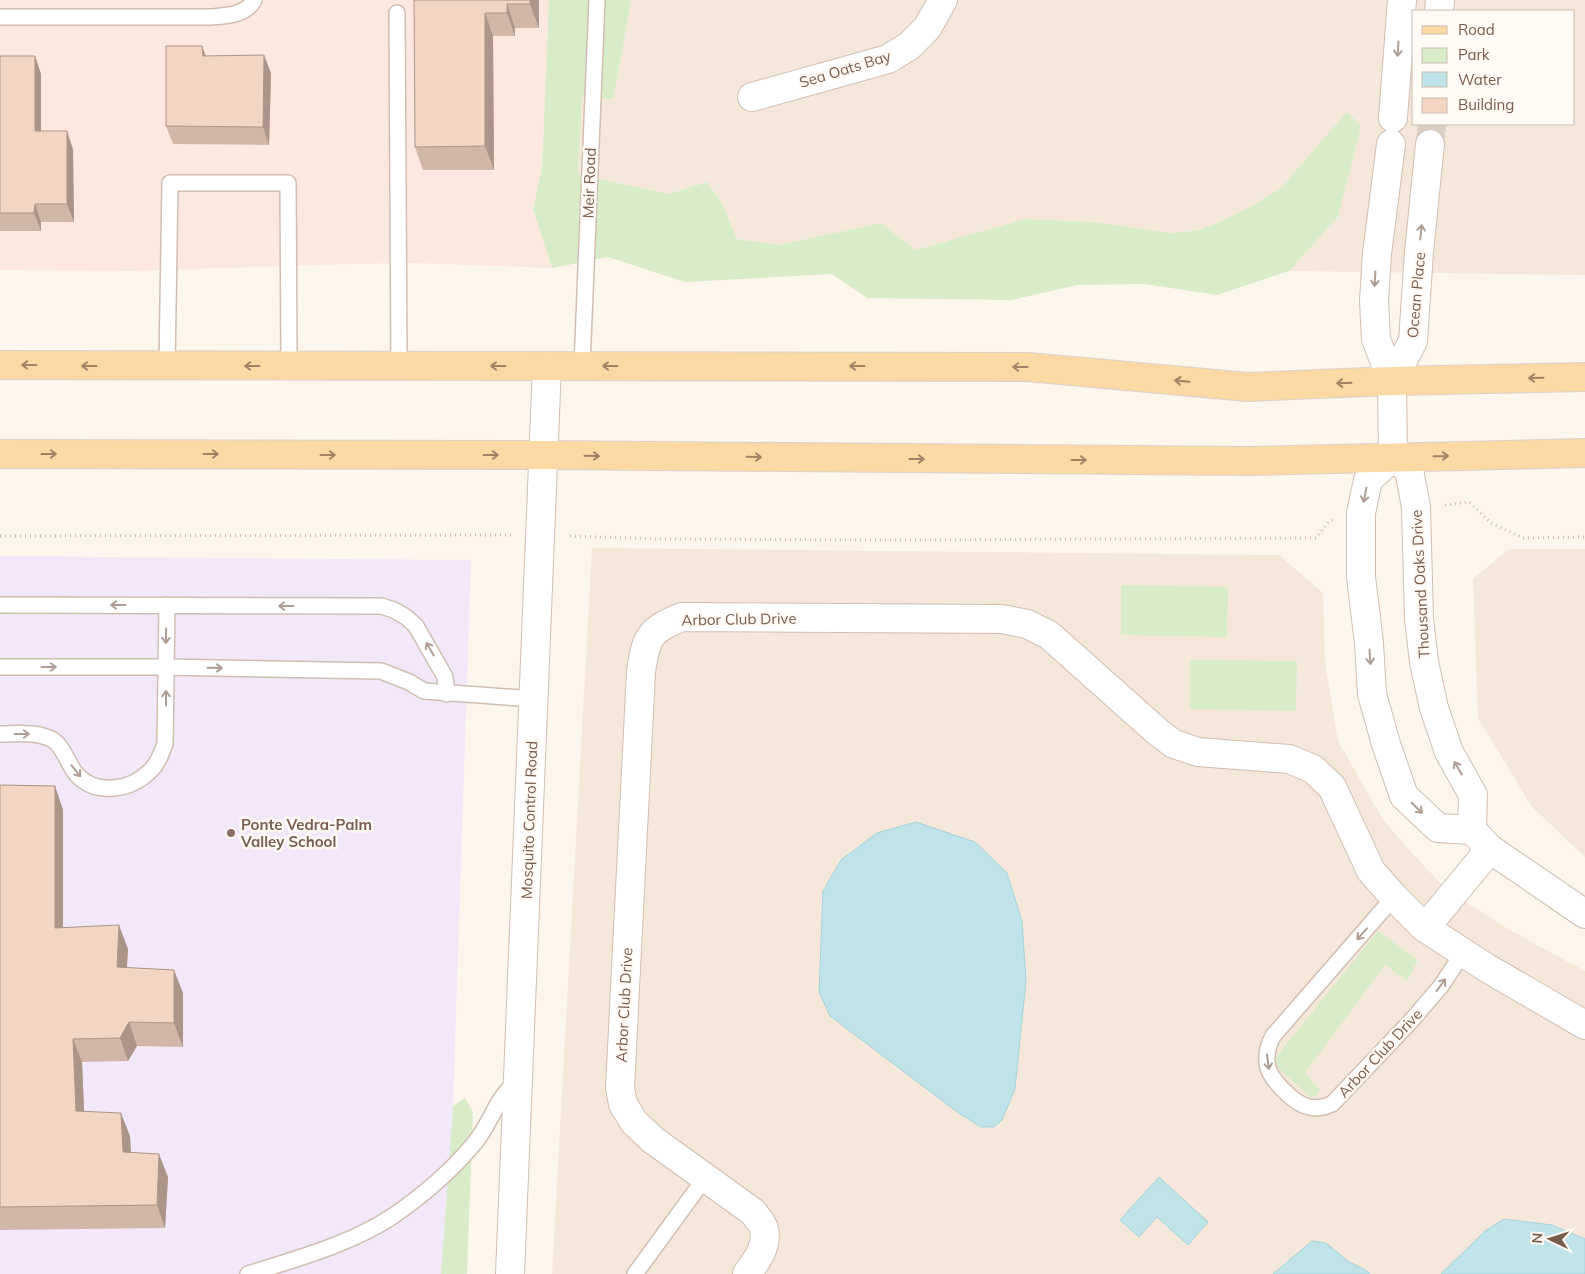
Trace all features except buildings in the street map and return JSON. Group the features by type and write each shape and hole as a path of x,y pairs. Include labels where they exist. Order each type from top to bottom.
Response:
{"main road":[{"path":"0,365 1028,367 1248,387 1392,380 1585,377"},
{"path":"0,454 543,455 1249,461 1585,453"}],"street":[{"name":"Sea Oats Bay","path":"752,97 888,59 909,46 921,34 944,0"},
{"path":"1402,0 1392,131 1376,254 1374,301 1376,339 1392,380 1392,458 1368,480 1361,513 1361,577 1369,643 1372,694 1404,796 1438,828 1481,840 1585,914"},
{"name":"Ocean Place","path":"1392,380 1413,341 1419,252 1430,144"},
{"name":"Mosquito Control Road","path":"510,1274 547,366"},
{"name":"Thousand Oaks Drive","path":"1392,458 1409,470 1416,507 1419,619 1424,662 1434,708 1449,752 1473,795 1481,840"},
{"name":"Arbor Club Drive","path":"747,1274 759,1257 764,1245 764,1228 753,1212 653,1140 634,1122 623,1104 620,1088 641,672 644,650 655,631 662,625 682,617 1002,618 1027,624 1049,635 1159,733 1174,744 1198,752 1289,758 1313,769 1332,787 1372,871 1394,898 1425,928 1538,999 1585,1025"},
{"path":"1425,928 1481,840"}],"lane":[{"path":"0,17 218,17 241,12 252,4 254,0"},
{"name":"Meir Road","path":"582,366 597,0"},
{"path":"397,12 399,366"},
{"path":"167,366 170,183 288,182 288,366"},
{"path":"0,605 381,606 394,610 416,626 446,677 447,694"},
{"path":"0,734 31,734 44,736 56,742 77,774 88,783 100,788 115,788 128,785 140,779 159,760 166,744 167,605"},
{"path":"0,667 166,667 381,671 410,682 424,691 534,699"},
{"name":"Arbor Club Drive","path":"1394,898 1273,1036 1267,1048 1267,1065 1275,1080 1290,1097 1307,1107 1320,1108 1332,1104 1417,1014 1441,986 1463,953"},
{"path":"248,1274 332,1246 362,1233 393,1216 420,1196 474,1144 487,1125 500,1100 518,1078"},
{"path":"635,1274 705,1178"}],"path":[{"path":"1416,507 1445,506 1469,502 1491,523 1523,538 1585,537"},
{"path":"0,536 541,535 669,539 896,540 1316,538 1329,521 1361,513"}],"shaded area":[{"path":"0,0 549,0 542,168 533,209 552,268 413,263 131,271 0,270"},
{"path":"631,0 1585,0 1585,275 1289,271 1338,217 1347,113 1281,188 1243,211 1200,230 1171,233 1093,222 1025,219 916,250 881,223 779,245 737,239 722,203 707,182 669,194 578,174 582,96 613,98"},
{"path":"592,548 1279,555 1323,593 1325,662 1338,741 1382,818 1447,890 1510,930 1585,971 1585,1274 552,1274"},
{"path":"1509,549 1585,549 1585,857 1532,807 1478,718 1473,579"},
{"name":"Ponte Vedra-Palm Valley School","path":"0,556 471,560 453,1106 441,1274 0,1274"}],"green space":[{"path":"549,0 631,0 613,99 582,96 578,174 669,194 707,182 722,203 737,239 779,245 881,223 916,250 1025,219 1093,222 1171,233 1200,230 1243,211 1281,188 1347,112 1361,126 1338,217 1289,271 1217,295 1145,284 1077,285 1012,300 867,298 832,274 685,282 608,257 552,268 533,209 542,168"},
{"path":"1121,585 1228,587 1227,637 1121,635"},
{"path":"1190,660 1297,661 1296,711 1190,709"},
{"path":"1378,931 1418,960 1407,981 1385,965 1305,1073 1320,1090 1316,1096 1310,1097 1272,1062"},
{"path":"465,1098 473,1112 467,1274 441,1274 453,1106"}],"water":[{"path":"916,822 975,842 1007,873 1022,921 1026,981 1015,1089 1002,1120 994,1127 981,1127 960,1114 830,1016 819,992 823,891 841,860 877,833"},
{"path":"1159,1177 1208,1222 1188,1245 1157,1217 1139,1237 1120,1220"},
{"path":"1504,1219 1552,1225 1585,1239 1585,1274 1441,1274 1485,1231"},
{"path":"1312,1241 1326,1243 1349,1262 1370,1274 1273,1274"}],"tunnel":[{"path":"1430,144 1432,125"}],"place":[{"name":"Ponte Vedra-Palm Valley School","path":"231,833"}]}
